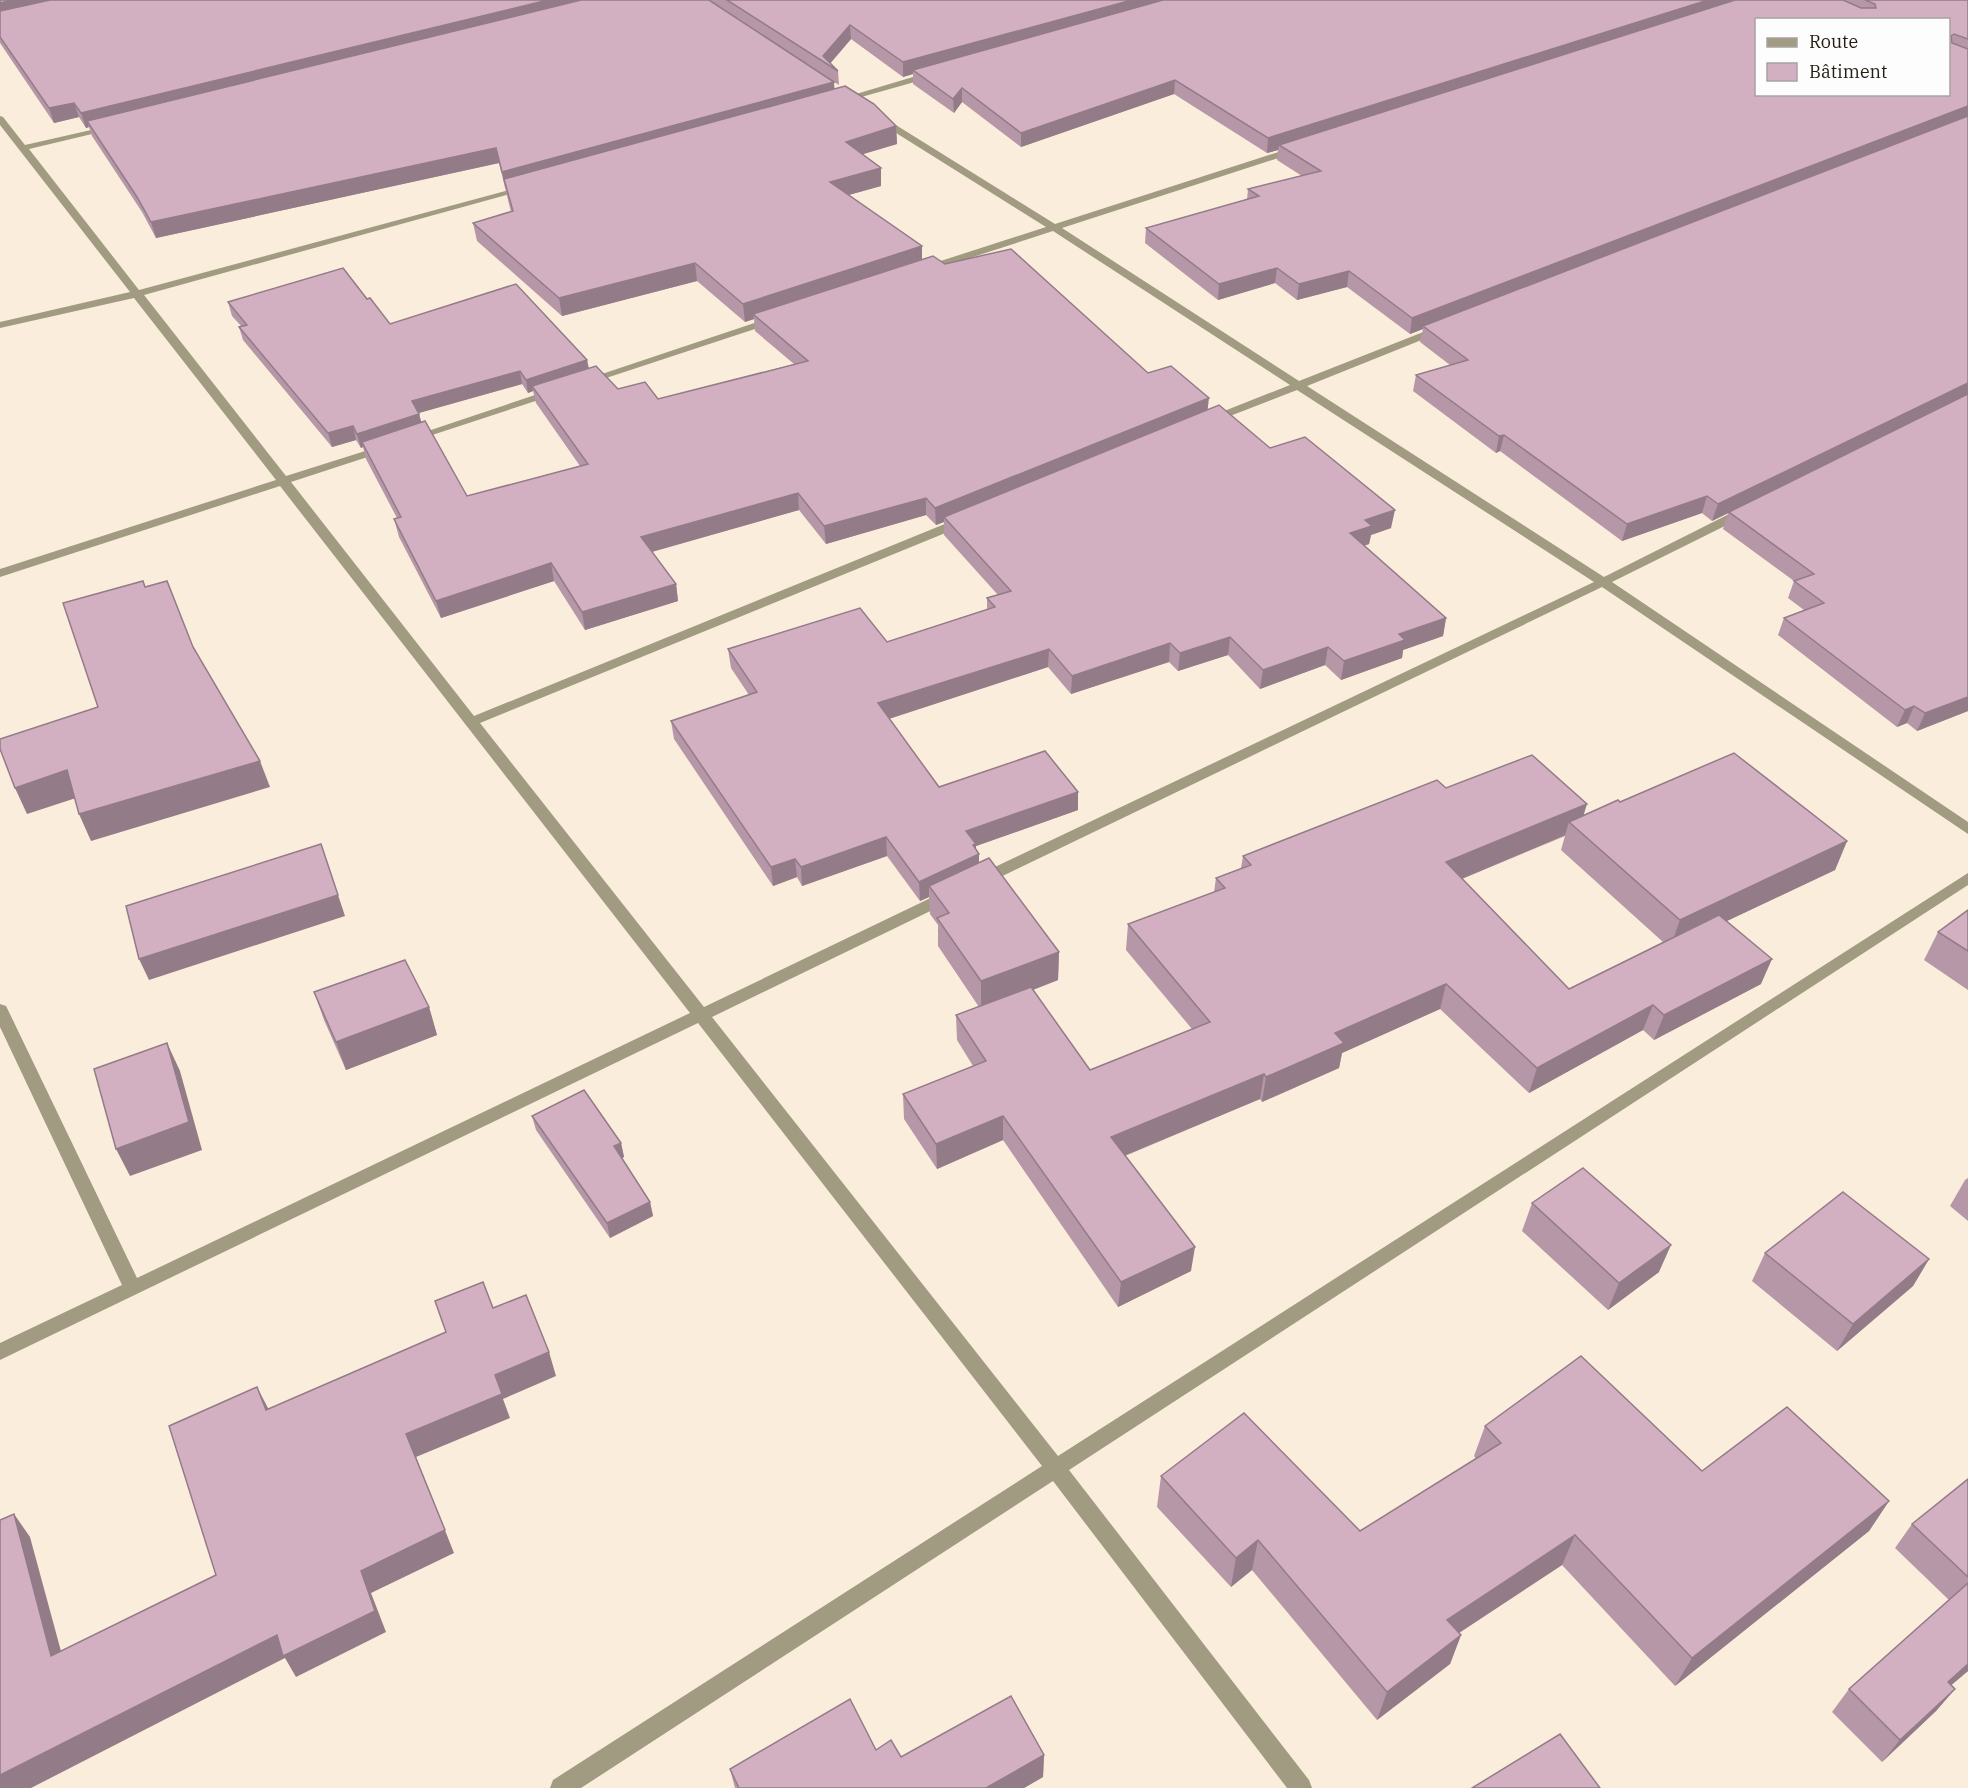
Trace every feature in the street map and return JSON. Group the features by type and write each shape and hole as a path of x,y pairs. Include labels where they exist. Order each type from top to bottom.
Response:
{"street":[{"path":"949,70 848,101 1053,227 1603,582 1968,829"},
{"path":"0,119 1055,1468 1300,1788"},
{"path":"23,148 116,125"},
{"path":"917,272 1312,144"},
{"path":"0,325 137,294 537,183"},
{"path":"578,384 781,317"},
{"path":"1198,425 1451,324"},
{"path":"408,440 566,388"},
{"path":"0,573 396,444"},
{"path":"0,1353 1603,582 1754,507"},
{"path":"471,722 978,515"},
{"path":"561,1788 1968,878"},
{"path":"0,1010 133,1288"}],"building":[{"path":"50,0 548,0 81,113 74,103 49,108 0,37 0,11"},
{"path":"581,0 709,0 834,82 502,172 496,148 151,222 87,121"},
{"path":"727,0 1132,0 903,62 850,25 823,56 838,71"},
{"path":"1163,0 1708,0 1268,138 1175,80 1021,133 962,88 953,99 913,70"},
{"path":"1735,0 1843,0 1861,8 1876,8 1875,4 1865,0 1968,0 1968,39 1954,34 1951,36 1952,43 1968,49 1968,106 1412,318 1349,271 1299,284 1277,268 1219,284 1146,228 1259,196 1248,189 1321,171 1279,145"},
{"path":"845,86 874,104 896,126 846,142 881,168 830,182 922,246 743,304 695,263 559,298 473,223 513,211 504,179"},
{"path":"1968,116 1968,383 1718,504 1707,496 1627,524 1504,435 1499,436 1416,375 1468,360 1423,326"},
{"path":"1011,249 1148,373 1171,366 1209,398 935,508 926,498 824,526 798,493 641,537 676,584 582,612 551,563 436,601 394,519 401,517 362,442 425,421 467,496 588,464 532,386 596,366 618,389 645,382 658,399 808,361 753,314 933,256 945,264"},
{"path":"343,268 390,324 516,284 587,360 526,380 520,371 412,401 419,414 357,434 353,426 328,433 239,327 247,325 228,302"},
{"path":"1968,394 1968,697 1925,713 1914,706 1905,710 1784,618 1824,603 1794,581 1814,574 1729,512"},
{"path":"1219,405 1270,448 1305,437 1395,510 1365,520 1372,526 1350,533 1446,618 1399,634 1405,640 1344,661 1328,647 1263,670 1230,637 1180,653 1170,643 1072,676 1049,649 878,703 939,787 1045,751 1078,792 966,831 976,844 973,845 979,854 919,882 886,837 801,867 795,859 771,867 671,721 757,692 728,649 860,608 887,642 995,607 987,598 1011,591 944,517"},
{"path":"143,581 145,587 167,581 193,647 260,761 79,814 67,770 15,788 0,749 0,739 98,707 63,603"},
{"path":"1734,753 1847,841 1680,920 1569,822 1618,800 1620,802"},
{"path":"1532,755 1587,804 1446,862 1569,989 1719,915 1772,959 1664,1015 1653,1005 1537,1068 1446,984 1335,1033 1344,1043 1266,1077 1264,1074 1111,1137 1195,1247 1121,1282 1003,1116 936,1144 903,1094 986,1061 956,1015 1031,987 1090,1070 1210,1022 1128,924 1225,888 1216,878 1251,865 1243,856 1437,780 1446,788"},
{"path":"321,844 338,895 139,959 126,906"},
{"path":"989,858 1059,952 981,981 937,918 949,913 929,886"},
{"path":"1968,910 1968,951 1938,932"},
{"path":"405,960 429,1007 336,1042 314,992"},
{"path":"167,1043 189,1122 116,1149 94,1069"},
{"path":"584,1090 621,1143 614,1146 650,1202 607,1223 532,1116"},
{"path":"1583,1168 1671,1245 1619,1283 1532,1203"},
{"path":"1843,1192 1929,1259 1853,1324 1765,1253"},
{"path":"483,1282 493,1308 526,1295 549,1352 495,1375 502,1394 406,1434 445,1530 361,1571 375,1611 283,1656 277,1635 0,1775 0,1520 14,1514 51,1656 216,1575 169,1426 257,1387 266,1410 446,1332 435,1301"},
{"path":"1581,1356 1702,1471 1787,1407 1889,1501 1692,1658 1575,1535 1447,1620 1461,1635 1387,1692 1258,1540 1236,1558 1161,1476 1244,1413 1360,1531 1501,1443 1485,1426"},
{"path":"1968,1479 1968,1577 1912,1524"},
{"path":"1968,1583 1968,1664 1948,1682 1955,1689 1900,1740 1849,1689"},
{"path":"1011,1696 1044,1755 986,1788 739,1788 730,1769 850,1699 876,1750 891,1740 901,1757"},
{"path":"1560,1734 1600,1788 1472,1788"}]}
